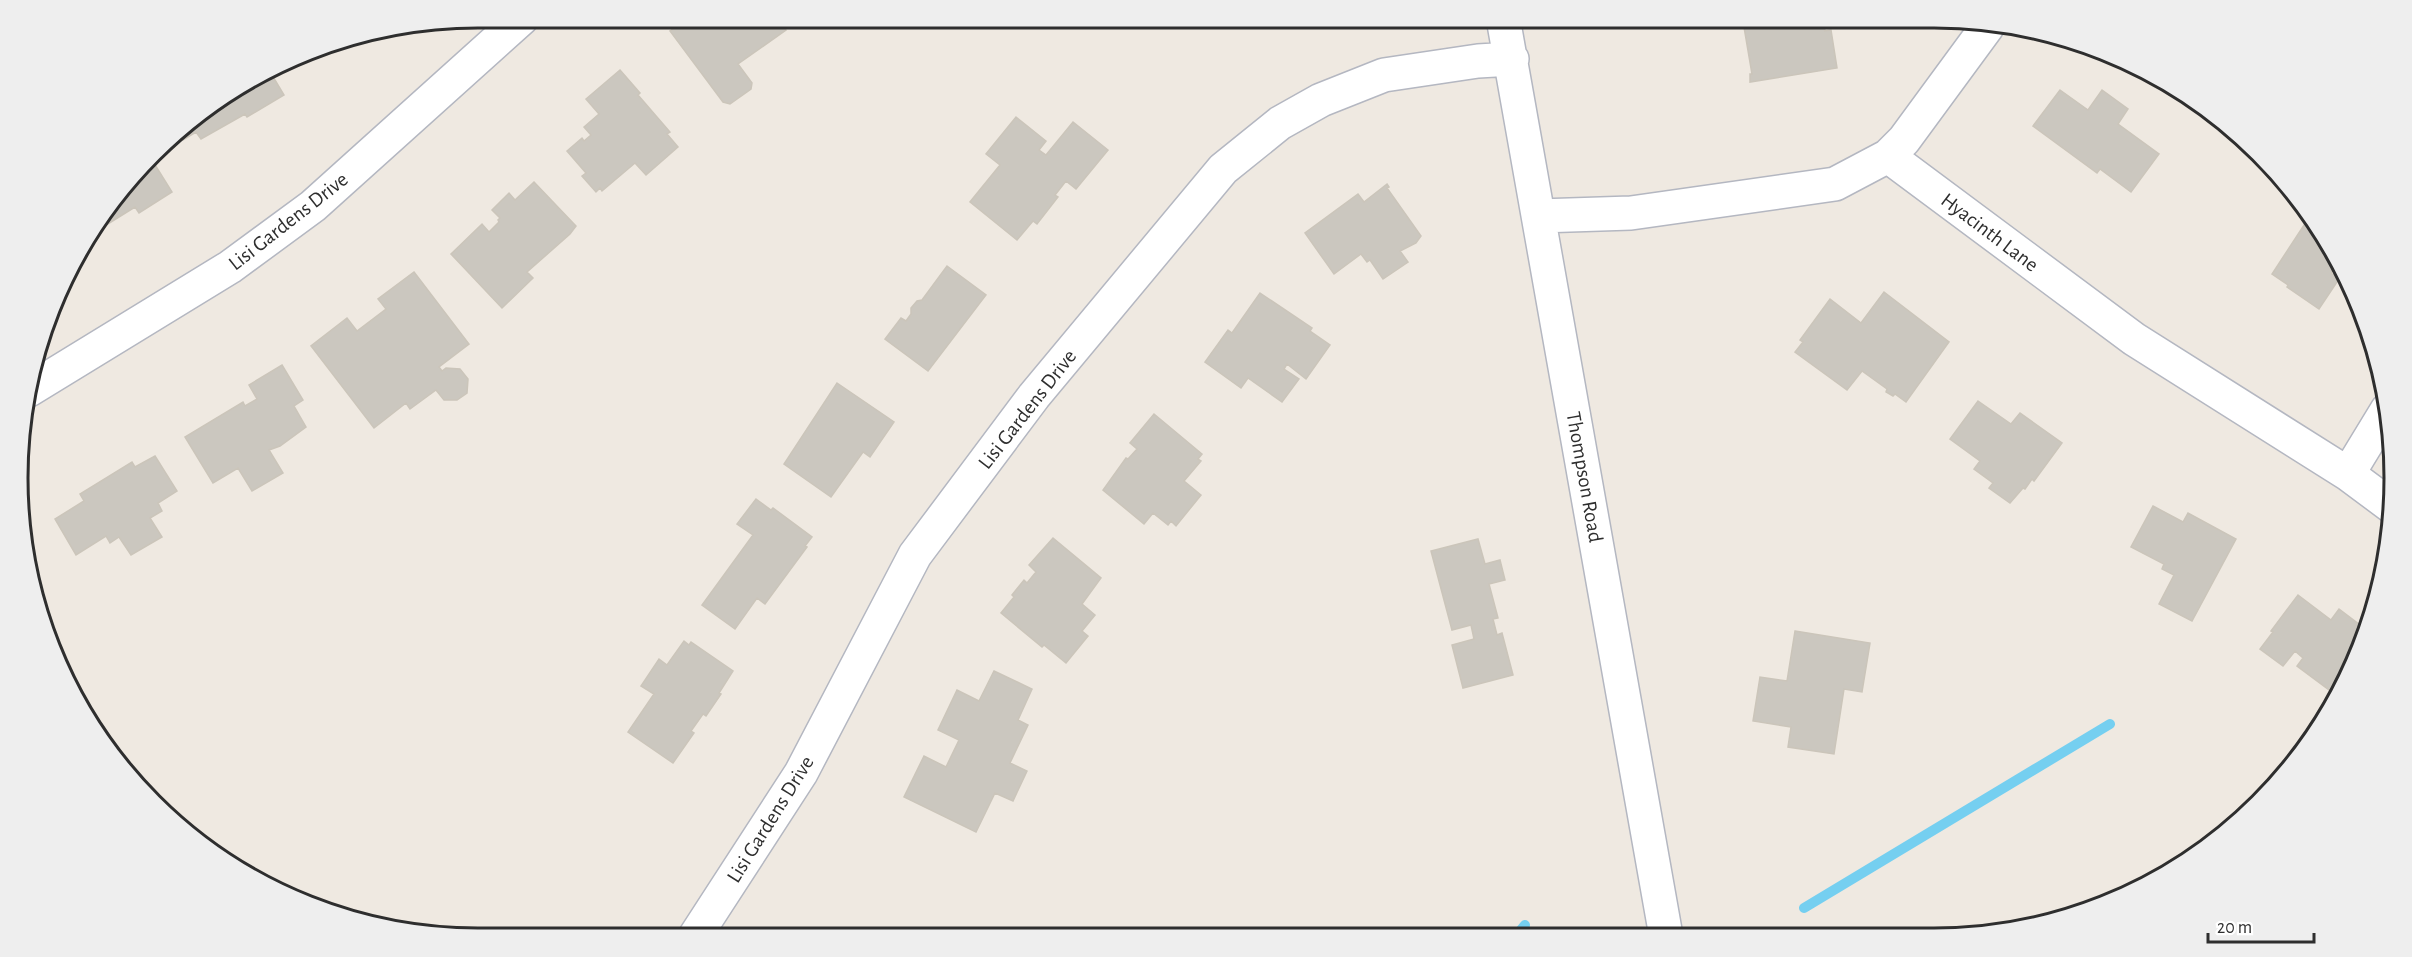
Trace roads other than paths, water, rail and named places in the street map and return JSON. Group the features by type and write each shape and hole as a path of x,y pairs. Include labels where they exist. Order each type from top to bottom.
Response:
{"street":[{"name":"Lisi Gardens Drive","path":"39,383 230,267 313,206 511,28"},
{"name":"Thompson Road","path":"1505,28 1665,928"},
{"path":"1539,216 1631,213 1835,184 1888,156 1904,140 1984,31"},
{"name":"Lisi Gardens Drive","path":"700,928 801,773 915,555 1034,396 1223,169 1280,123 1321,100 1384,75 1478,61 1512,59"},
{"name":"Hyacinth Lane","path":"1888,156 2134,339 2348,474 2383,500"},
{"path":"2348,474 2380,421"}],"waterway":[{"path":"1804,908 2110,724"}]}
